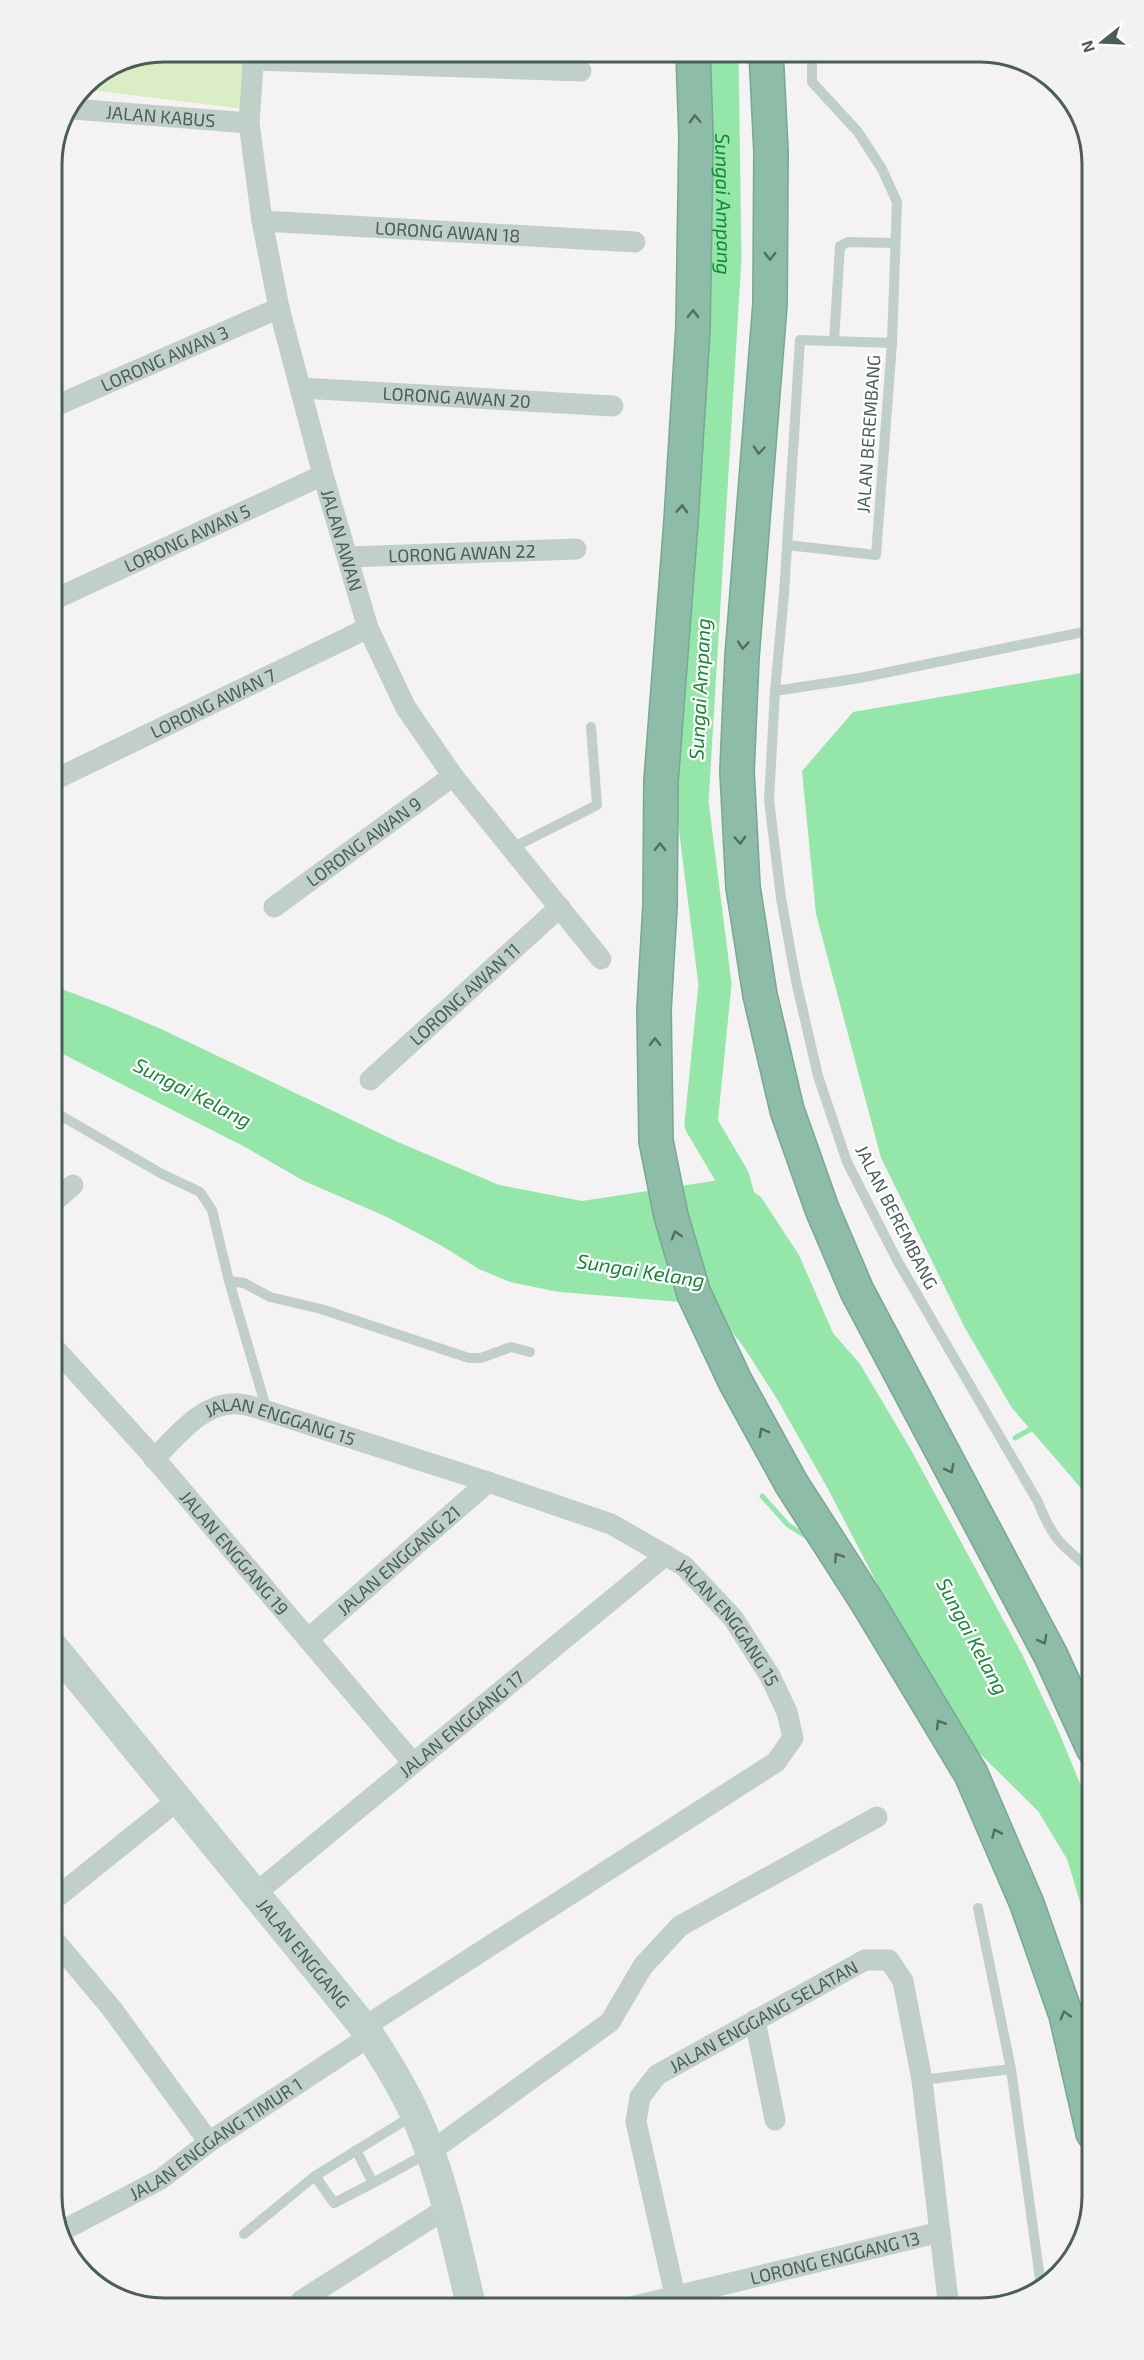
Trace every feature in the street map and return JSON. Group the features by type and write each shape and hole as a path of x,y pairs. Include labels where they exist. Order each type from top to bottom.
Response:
{"highway":[{"path":"693,62 696,137 693,327 661,781 660,906 654,1010 656,1141 671,1216 694,1294 735,1381 790,1483 866,1600 970,1774 1027,1904 1066,2015 1082,2085"},
{"path":"766,62 770,304 742,657 737,771 743,887 760,995 787,1110 822,1209 857,1291 1052,1656 1082,1723"},
{"path":"770,197 788,62"}],"main road":[{"name":"JALAN ENGGANG","path":"62,1657 256,1893 367,2032 393,2071 415,2114 430,2152 447,2208 469,2298"}],"street":[{"name":"JALAN AWAN","path":"253,62 249,123 261,221 279,308 323,475 368,628 405,708 453,776 602,959"},
{"path":"388,62 580,72"},
{"name":"JALAN KABUS","path":"78,109 249,123"},
{"name":"LORONG AWAN 18","path":"261,221 635,242"},
{"name":"LORONG AWAN 3","path":"62,403 279,308"},
{"name":"LORONG AWAN 20","path":"301,388 613,406"},
{"name":"LORONG AWAN 5","path":"62,596 323,475"},
{"name":"LORONG AWAN 22","path":"348,557 576,549"},
{"name":"LORONG AWAN 7","path":"62,776 368,628"},
{"name":"LORONG AWAN 9","path":"274,907 453,776"},
{"name":"LORONG AWAN 11","path":"370,1080 560,907"},
{"path":"62,1195 74,1185"},
{"name":"JALAN ENGGANG 19","path":"62,1356 154,1459 413,1763"},
{"name":"JALAN ENGGANG 15","path":"154,1459 198,1416 217,1407 237,1404 267,1410 611,1524 684,1566 733,1618 770,1676 788,1712 793,1738 776,1762 367,2032"},
{"name":"JALAN ENGGANG 21","path":"308,1639 488,1482"},
{"name":"JALAN ENGGANG 17","path":"256,1893 666,1555"},
{"path":"62,1893 179,1798"},
{"path":"430,2152 610,2022 643,1966 680,1926 877,1817"},
{"path":"62,1949 112,2009 209,2142"},
{"name":"JALAN ENGGANG SELATAN","path":"675,2295 636,2122 640,2097 657,2075 865,1960 889,1960 903,1981 922,2080 948,2298"},
{"path":"756,2020 776,2120"},
{"name":"JALAN ENGGANG TIMUR 1","path":"67,2228 161,2179 209,2142 367,2032"},
{"path":"305,2298 447,2208"},
{"name":"LORONG ENGGANG 13","path":"664,2298 940,2232"}],"lane":[{"path":"812,62 812,82 858,132 882,169 897,202 892,343"},
{"path":"834,341 840,246 848,242 895,243"},
{"name":"JALAN BEREMBANG","path":"787,545 876,555 892,343 800,340 769,800 781,898 796,981 818,1076 847,1162 897,1260 1038,1502 1048,1528 1062,1547 1082,1562"},
{"path":"775,691 860,678 1082,632"},
{"path":"512,848 597,805 591,727"},
{"path":"62,1116 162,1174 200,1192 212,1210 229,1281 267,1410"},
{"path":"229,1281 244,1283 270,1298 321,1309 469,1358 481,1358 511,1347 530,1352"},
{"path":"978,1908 1011,2069 1040,2279"},
{"path":"922,2080 1011,2069"},
{"path":"244,2234 315,2176 415,2114"},
{"path":"356,2150 373,2183"},
{"path":"315,2176 334,2202 430,2152"}],"shaded area":[{"path":"246,62 244,109 92,90 125,69 144,63"}],"water":[{"path":"1082,673 1082,1489 1012,1408 965,1328 881,1158 816,914 802,771 853,712"},
{"name":"Sungai Kelang","path":"62,989 161,1029 398,1142 499,1185 582,1201 733,1178 761,1197 799,1255 833,1333 860,1364 910,1448 1023,1656 1058,1730 1082,1788 1082,1909 1067,1859 1038,1811 970,1744 909,1645 828,1489 777,1399 745,1349 718,1313 693,1303 559,1292 510,1282 479,1269 442,1246 387,1217 304,1181 245,1147 62,1054"}],"waterway":[{"name":"Sungai Ampang","path":"722,62 725,258 692,802 715,984 701,1124 733,1178 745,1221"},
{"path":"1015,1438 1031,1429"},
{"path":"762,1496 788,1525 810,1539"}]}
